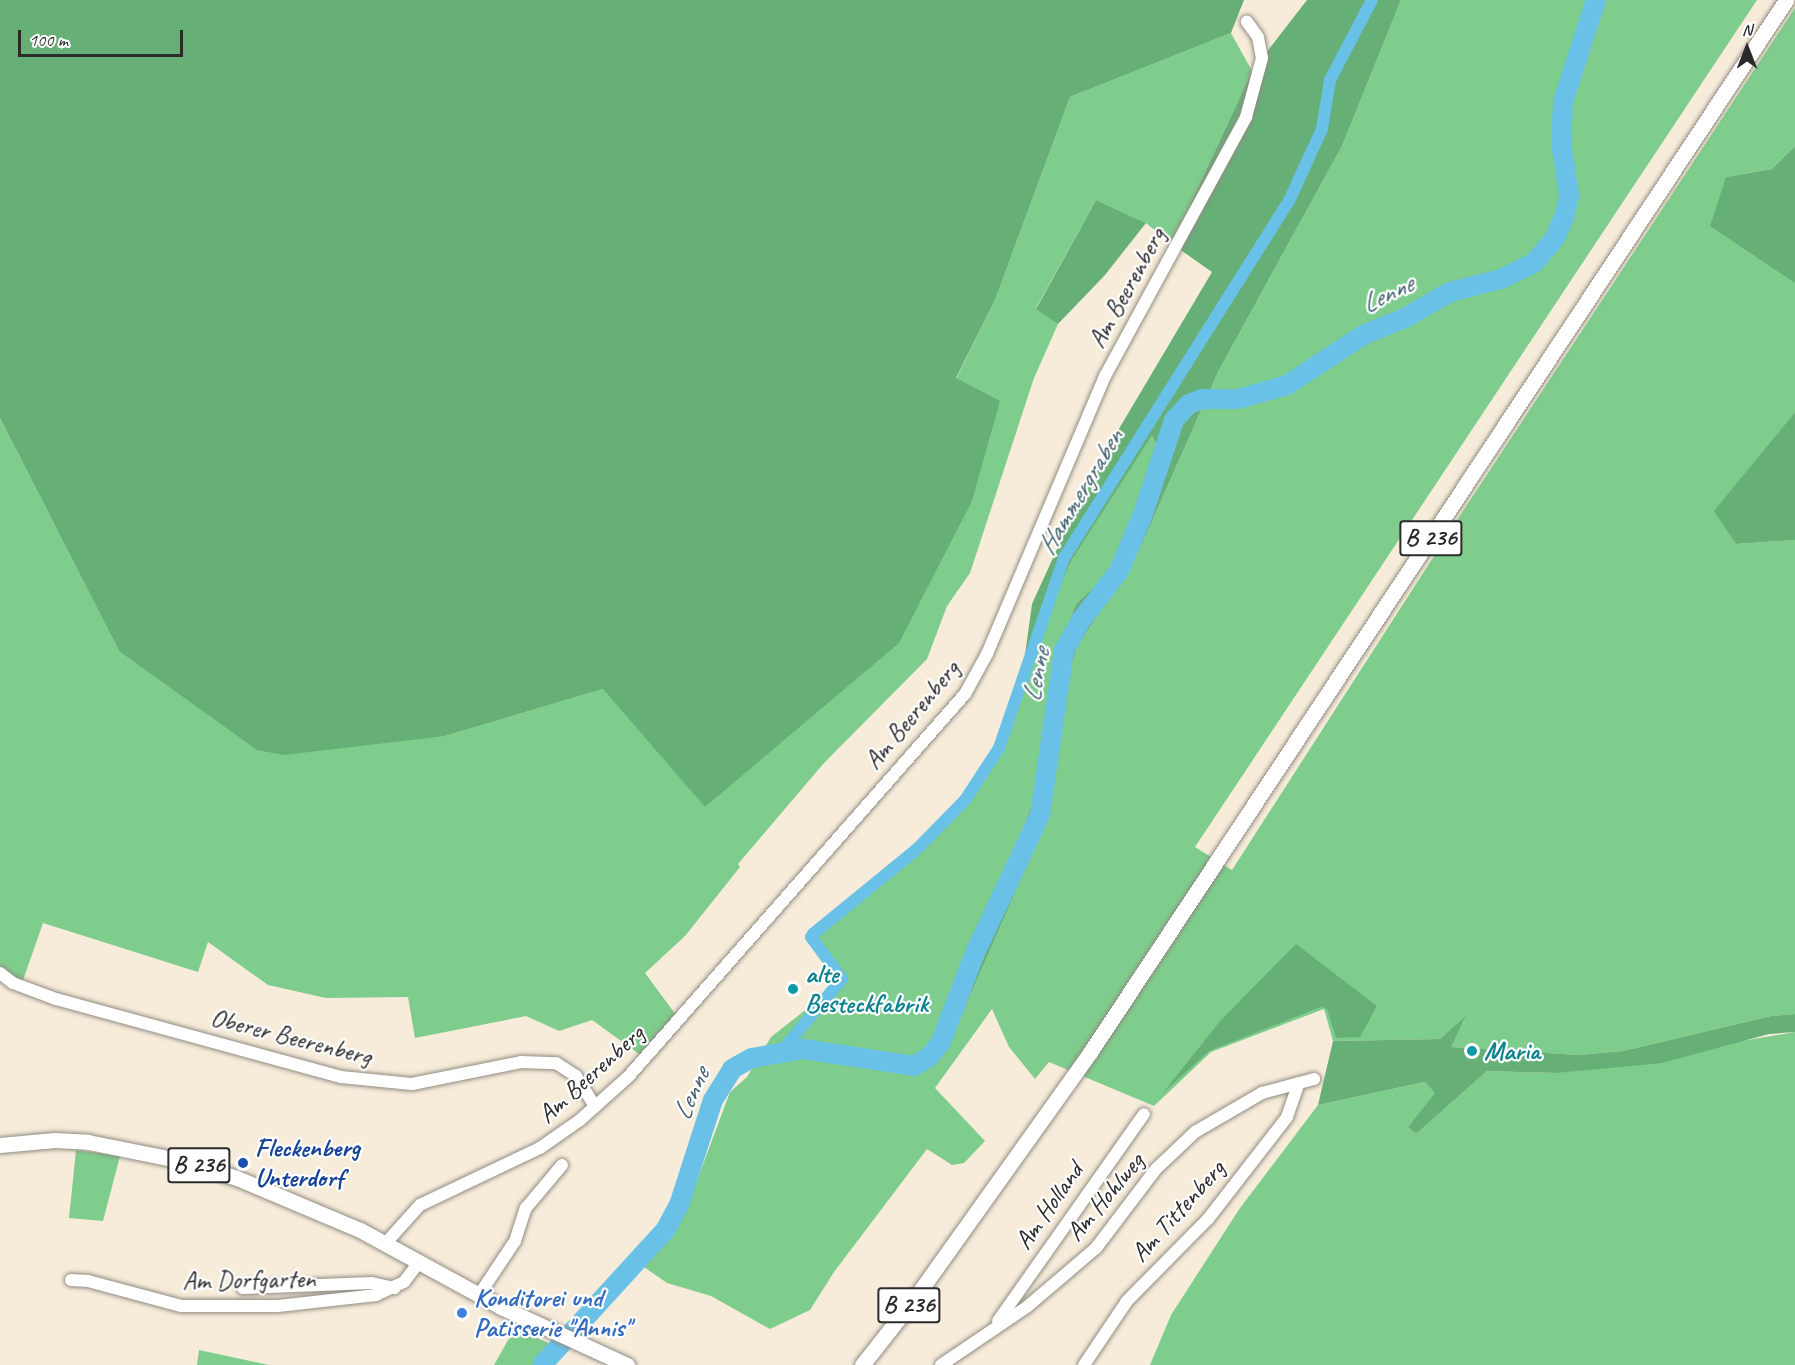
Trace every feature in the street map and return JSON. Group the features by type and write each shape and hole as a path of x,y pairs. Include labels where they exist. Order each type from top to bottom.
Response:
{"main road":[{"name":"B 236","path":"862,1365 1091,1051 1786,0"},
{"name":"B 236","path":"0,1145 55,1140 88,1142 187,1162 296,1201 385,1244 544,1328 627,1365"}],"street":[{"name":"Am Beerenberg","path":"385,1244 420,1205 540,1148 595,1107 656,1049 816,860 954,707 976,676 1105,376 1246,117 1262,58 1258,37 1247,22"},
{"name":"Oberer Beerenberg","path":"0,973 13,983 56,999 341,1077 412,1084 521,1062 556,1063 576,1076 595,1107"},
{"name":"Am Hohlweg","path":"941,1365 994,1326 1028,1306 1096,1248 1149,1177 1195,1132 1245,1101 1314,1079"},
{"name":"Am Tittenberg","path":"1084,1365 1127,1301 1225,1199 1287,1117 1299,1083"},
{"name":"Am Holland","path":"994,1326 1144,1114"},
{"path":"478,1295 515,1241 526,1208 559,1169"},
{"name":"Am Dorfgarten","path":"71,1280 88,1281 156,1301 202,1308 319,1303 363,1298 394,1288 404,1282 419,1262"},
{"name":"Am Dorfgarten","path":"243,1288 372,1282 394,1288"}],"green space":[{"path":"0,0 1244,0 1231,33 1070,97 995,300 956,378 1000,401 972,501 899,643 705,807 603,689 445,736 284,755 257,750 119,651 0,418"},
{"path":"1307,0 1401,0 1342,146 1218,372 1142,544 1077,648 1062,693 1045,808 1015,893 956,1028 940,1027 1006,874 1036,793 1061,642 1076,604 1117,565 1157,446 1152,435 1072,560 1023,669 1032,604 1088,481 1212,272 1172,244 1252,71"},
{"path":"1401,0 1757,0 1195,847 1232,870 1463,511 1795,8 1795,146 1772,169 1726,177 1795,283 1795,412 1715,511 1736,544 1795,540 1795,1014 1771,1016 1623,1051 1578,1055 1450,1047 1465,1019 1440,1039 1333,1041 1324,1009 1211,1052 1154,1106 1049,1062 1035,1079 1009,1047 992,1009 935,1088 985,1141 964,1163 952,1165 927,1149 834,1272 810,1310 770,1329 711,1296 667,1283 644,1267 692,1194 730,1092 747,1077 771,1037 841,982 841,972 811,937 860,891 917,849 965,800 985,773 999,748 1023,669 1072,560 1152,434 1157,446 1117,565 1076,604 1061,642 1036,793 1006,874 941,1027 956,1028 1015,893 1045,808 1062,693 1077,648 1142,544 1218,372 1342,146"},
{"path":"1231,33 1252,71 1172,244 1146,223 1096,200 1036,308 1058,324 1034,378 970,573 947,606 927,659 824,763 738,864 740,867 685,936 645,973 676,1015 642,1056 592,1020 559,1031 526,1016 415,1038 408,997 326,998 268,985 208,942 198,972 43,923 22,983 0,974 0,418 119,651 445,736 603,689 956,379 995,300 1070,97"},
{"path":"1795,146 1795,283 1710,226 1726,177 1772,169"},
{"path":"1096,200 1146,223 1105,275 1058,324 1036,309"},
{"path":"1795,412 1795,540 1736,544 1714,511"},
{"path":"1296,944 1377,1006 1360,1037 1336,1038 1327,1009 1321,1007 1209,1051 1162,1094 1221,1020"},
{"path":"1795,1014 1795,1032 1769,1034 1662,1063 1556,1073 1487,1071 1416,1134 1408,1127 1435,1093 1425,1082 1318,1105 1333,1041 1440,1039 1466,1016 1451,1047 1578,1055 1623,1051 1771,1016"},
{"path":"1795,1032 1795,1365 1150,1365 1171,1315 1240,1208 1318,1105 1425,1082 1436,1093 1408,1127 1416,1134 1487,1071 1556,1073"},
{"path":"76,1150 120,1156 103,1221 69,1218"},
{"path":"515,1328 553,1345 536,1365 494,1365"},
{"path":"199,1350 269,1365 197,1365"}],"waterway":[{"name":"Hammergraben","path":"779,1054 842,979 811,937 813,934 917,849 965,800 999,748 1064,558 1289,201 1322,129 1330,80 1372,0"},
{"name":"Lenne","path":"542,1365 666,1229 679,1205 713,1100 732,1069 752,1058 803,1049 914,1066 929,1057 941,1042 975,953 1040,815 1064,651 1082,619 1119,571 1143,514 1174,420 1189,404 1202,399 1238,399 1287,385 1363,335 1405,318 1450,292 1501,279 1534,263 1555,238 1565,215 1569,195 1561,142 1563,102 1596,0"}],"place":[{"name":"alte Besteckfabrik","path":"793,989"},
{"name":"Maria","path":"1472,1051"},
{"name":"Fleckenberg Unterdorf","path":"243,1163"},
{"name":"Konditorei und Patisserie \"Annis\"","path":"462,1313"}]}
